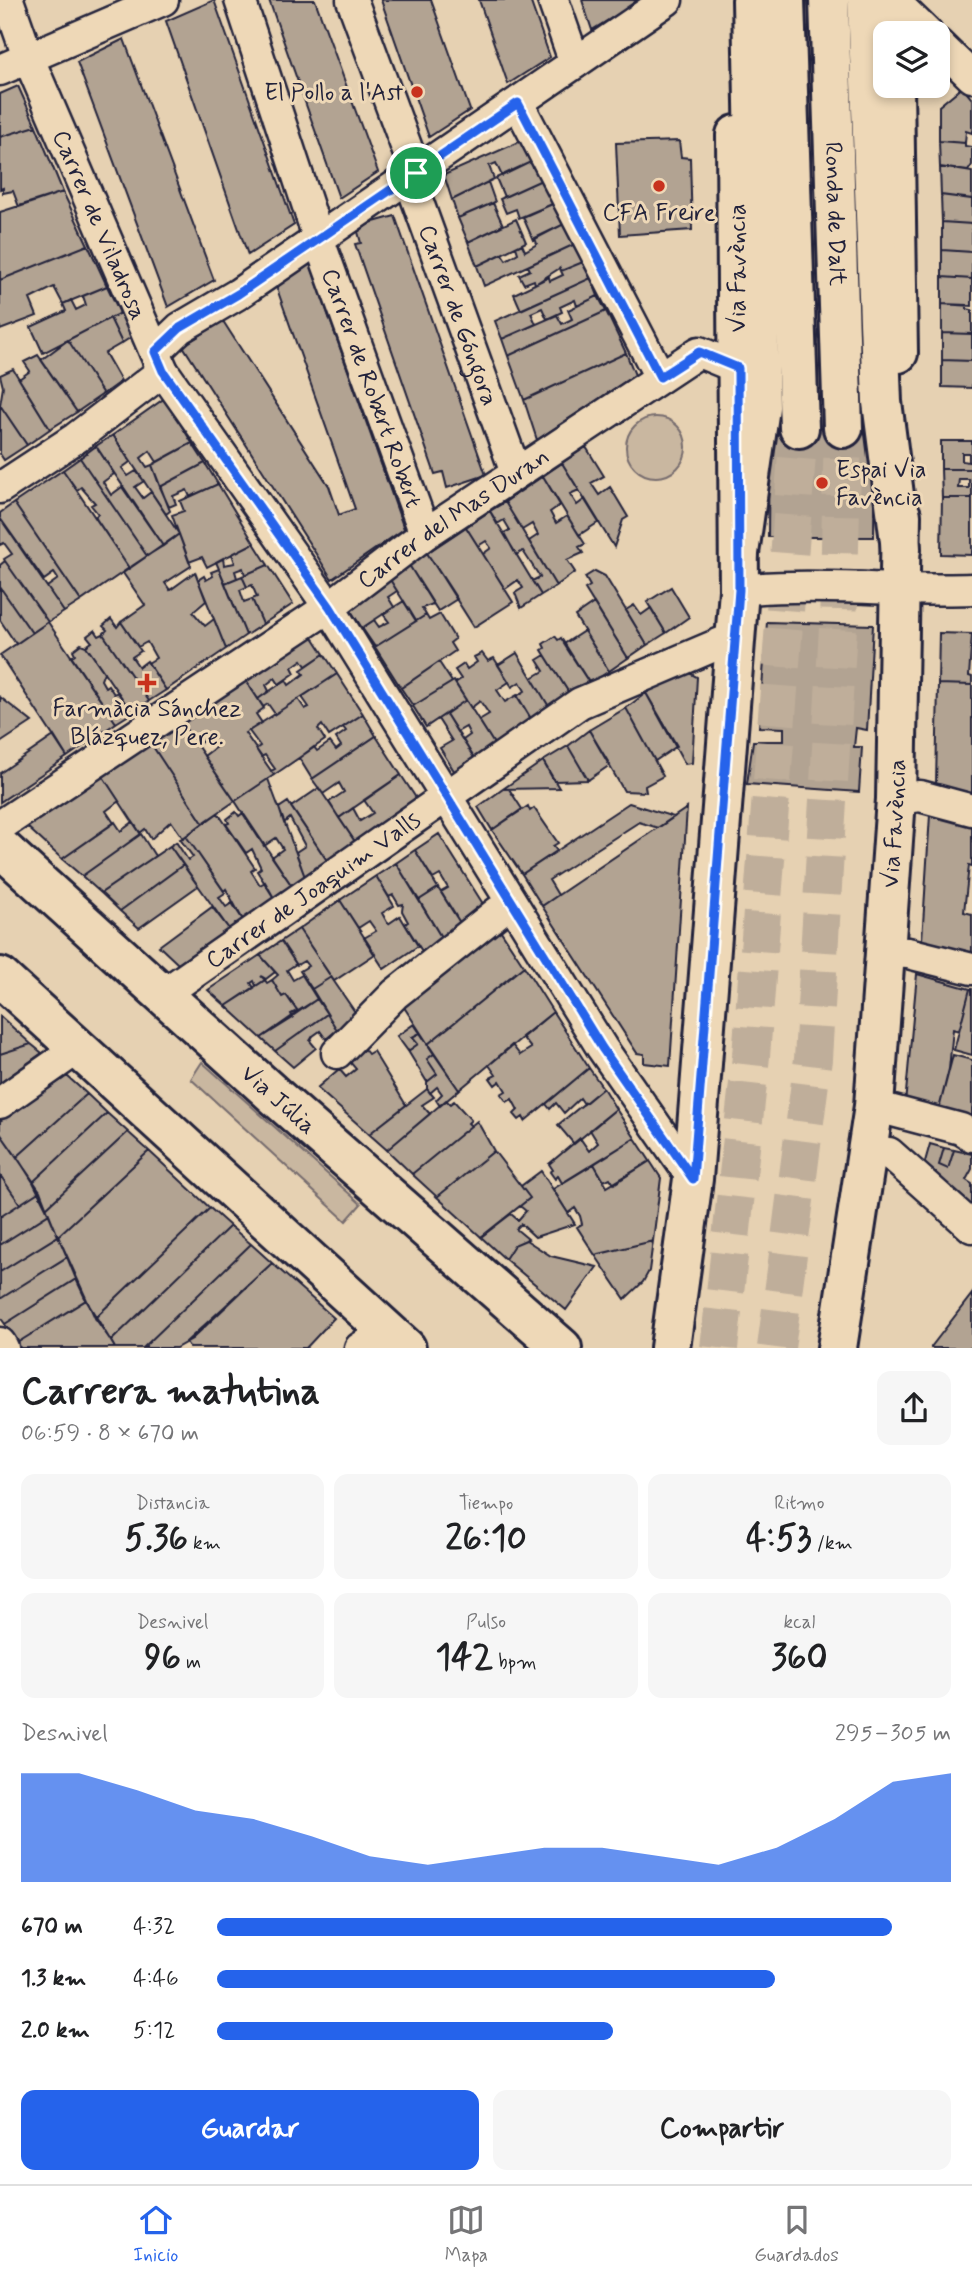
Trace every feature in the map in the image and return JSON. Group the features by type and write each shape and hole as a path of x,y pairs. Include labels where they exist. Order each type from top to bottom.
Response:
{"main road":[{"name":"Via Favència","path":"668,1342 693,1179 739,571 735,0"},
{"path":"739,571 760,407 752,0"},
{"name":"Ronda de Dalt","path":"785,0 799,428"},
{"name":"Ronda de Dalt","path":"829,0 842,428"},
{"path":"867,0 882,402 901,549"},
{"path":"893,0 893,21"},
{"name":"Via Favència","path":"837,1348 874,1106 896,799 901,549 894,98"},
{"name":"Via Júlia","path":"0,847 162,995 562,1348"},
{"path":"0,977 385,1342"}],"street":[{"name":"Carrer de Viladrosa","path":"8,0 27,57 159,361 330,607 602,1048 693,1179"},
{"path":"0,70 163,0"},
{"name":"Carrer de Robert Robert","path":"240,0 319,239 425,534"},
{"name":"Carrer de Góngora","path":"352,0 416,173 415,197 516,473"},
{"path":"553,0 575,63"},
{"path":"0,488 76,438 159,361 180,328 238,294 667,0"},
{"path":"893,0 915,21"},
{"path":"950,56 972,77"},
{"path":"518,103 660,377"},
{"name":"Carrer del Mas Duran","path":"0,826 330,607 425,534 699,352 738,368"},
{"path":"739,571 818,589 972,589"},
{"name":"Carrer de Joaquim Valls","path":"162,995 580,703 721,643"},
{"path":"896,799 919,796 972,810"},
{"path":"337,1053 395,994 498,912"},
{"path":"884,952 908,953 972,969"},
{"path":"0,1103 67,1056"},
{"path":"874,1106 961,1129 972,1136"},
{"path":"889,1153 972,1227"}],"shaded area":[{"path":"650,417 662,417 681,430 686,447 684,459 673,472 662,477 650,477 631,464 626,453 626,441 639,422"},
{"path":"202,1062 361,1204 346,1221 191,1079"}],"building":[{"path":"214,0 294,225 248,255 166,21"},
{"path":"269,0 315,0 378,172 339,198"},
{"path":"381,0 431,0 470,110 429,137"},
{"path":"479,0 530,0 550,57 508,84"},
{"path":"582,0 641,0 592,30"},
{"path":"124,39 214,280 168,307 77,62"},
{"path":"18,86 36,126 0,137 0,94"},
{"path":"962,87 972,99 972,133 966,131 965,143 939,141 939,106"},
{"path":"36,126 63,192 19,207 13,191 3,193 3,188 0,189 0,137"},
{"path":"528,138 537,159 502,176 496,163 489,166 494,179 452,200 444,175"},
{"path":"679,141 681,157 690,158 692,230 620,235 616,143"},
{"path":"939,141 965,143 965,146 972,147 972,165 968,171 940,167"},
{"path":"537,159 546,178 504,197 496,178"},
{"path":"940,167 972,172 972,199 941,195"},
{"path":"546,178 557,202 519,218 516,209 506,213 500,199"},
{"path":"488,182 495,202 458,218 452,200"},
{"path":"63,192 88,245 0,280 0,212"},
{"path":"941,195 972,199 972,224 942,222"},
{"path":"557,202 566,223 533,240 523,217"},
{"path":"493,203 503,225 468,242 458,218"},
{"path":"395,216 486,475 447,488 443,472 435,474 355,244 361,243 358,232 370,223"},
{"path":"516,219 526,242 477,266 468,242"},
{"path":"942,222 972,224 972,252 942,250"},
{"path":"566,223 575,244 484,286 477,266 502,254 506,260 518,253 516,247 522,244 525,251 537,244 535,238"},
{"path":"575,244 583,262 561,271 560,268 535,284 534,280 524,284 519,275 530,270 528,266"},
{"path":"88,245 107,286 63,304 54,287 30,299 37,316 0,330 0,280"},
{"path":"942,250 972,252 972,279 942,277"},
{"path":"583,262 591,278 521,310 514,294 549,277 550,281 563,275 561,271"},
{"path":"310,263 404,529 332,579 183,346 223,321 329,486 339,515 355,509 276,286"},
{"path":"942,277 972,279 972,306 942,304"},
{"path":"591,278 598,296 577,306 575,300 560,307 562,312 547,319 542,308 531,313 536,324 502,339 495,321"},
{"path":"107,286 120,313 43,353 31,327 66,311 63,304 71,300 76,310 86,305 83,296"},
{"path":"598,296 606,311 508,356 502,339 557,315 562,324 572,319 568,310"},
{"path":"942,304 967,305 967,309 972,310 972,334 942,333"},
{"path":"606,311 626,353 524,400 508,356"},
{"path":"120,313 133,336 122,343 110,318"},
{"path":"110,318 122,343 105,353 121,381 103,394 68,340"},
{"path":"942,333 972,334 972,361 942,360"},
{"path":"68,340 103,394 77,412 41,360"},
{"path":"626,353 635,375 537,440 524,400"},
{"path":"38,355 77,412 50,429 19,379 30,371 24,362"},
{"path":"942,360 972,361 972,388 942,387"},
{"path":"13,369 50,429 27,445 0,405 3,387 0,375"},
{"path":"165,398 192,443 157,462 150,451 141,458 147,467 152,465 170,511 166,514 113,435"},
{"path":"0,405 27,445 4,460 0,454"},
{"name":"Espai Via Favència","path":"875,428 874,537 768,537 769,429"},
{"path":"113,435 130,462 122,468 128,476 136,471 144,481 135,487 143,498 151,492 179,534 163,546 96,446"},
{"path":"941,441 972,441 972,469 941,469","holes":["962,453 969,453 969,462 962,461"]},
{"path":"192,443 205,463 160,487 152,465"},
{"path":"96,446 114,474 103,482 111,495 122,487 163,546 147,556 80,458"},
{"path":"586,447 604,476 591,483 599,495 610,487 628,517 623,520 614,547 562,463"},
{"path":"80,458 147,556 129,568 95,517 98,514 91,505 95,503 81,487 77,490 63,470"},
{"path":"205,463 218,484 190,497 187,490 173,496 176,504 169,507 160,487"},
{"path":"562,463 579,490 570,494 577,505 585,499 599,522 579,535 543,476"},
{"path":"941,469 972,469 972,498 942,498","holes":["959,479 969,479 969,488 958,488"]},
{"path":"63,470 129,568 81,601 14,503"},
{"path":"543,476 560,505 550,512 556,523 567,516 585,544 579,547 583,553 567,560 575,572 556,586 529,541 538,535 532,524 522,530 505,502"},
{"path":"218,484 254,543 207,567 202,557 189,562 172,515 184,511 180,501"},
{"path":"942,498 972,498 972,555 941,554"},
{"path":"505,502 556,586 541,595 532,581 540,577 523,551 516,555 504,533 510,530 504,520 497,524 490,511"},
{"path":"14,503 81,601 64,612 47,587 58,579 54,573 44,580 0,518 0,513"},
{"path":"490,511 541,595 521,608 515,593 523,588 518,580 505,589 483,554 491,548 486,541 478,546 466,527"},
{"path":"0,518 64,612 48,622 4,559 12,554 4,543 0,545"},
{"path":"466,527 513,602 474,627 427,553"},
{"path":"179,534 191,566 165,583 170,590 195,572 206,601 193,612 205,626 214,619 226,649 166,690 148,663 156,658 147,642 138,647 121,622 145,605 123,573"},
{"path":"254,543 268,565 245,575 243,568 235,571 237,578 225,583 216,562 223,558 224,565 235,563 232,554"},
{"path":"427,553 457,599 438,611 409,565"},
{"path":"5,561 48,622 32,633 0,587 0,565"},
{"path":"268,565 293,604 263,624 252,599 257,597 252,585 247,587 242,576"},
{"path":"409,565 433,604 422,608 426,615 416,621 389,578"},
{"path":"219,569 246,635 226,649 198,580 204,576 206,580 213,576 211,572"},
{"path":"595,571 605,576 647,645 628,658 585,589 590,586 585,577"},
{"path":"242,576 247,587 240,590 244,602 252,599 263,624 246,635 225,583"},
{"path":"389,578 397,591 388,597 394,607 362,628 348,606"},
{"path":"0,587 32,633 16,644 0,620"},
{"path":"671,587 689,617 666,633 647,602"},
{"path":"404,601 416,621 375,647 362,628 374,620 379,627 389,622 383,614"},
{"path":"594,603 628,658 609,671 575,616"},
{"path":"634,605 641,615 651,608 666,633 647,645 626,610"},
{"path":"440,614 455,639 450,643 455,651 401,688 375,647 426,615 429,620"},
{"path":"111,619 117,627 121,622 141,651 132,657 139,667 147,661 166,690 149,701 103,634 107,630 103,626"},
{"path":"48,622 116,723 67,757 0,655"},
{"path":"767,622 873,625 867,730 856,728 854,747 862,747 859,792 747,784 753,741 784,741 784,728 759,727"},
{"path":"95,630 99,636 103,634 149,701 132,713 86,646 92,642 87,636"},
{"path":"309,631 324,654 306,666 302,660 292,667 295,673 279,684 275,678 266,685 269,691 258,699 243,676"},
{"path":"584,631 609,671 590,684 564,644"},
{"path":"939,633 972,634 969,676 972,677 972,685 938,684"},
{"path":"555,636 558,640 561,638 590,684 571,696 542,650 545,648 543,644"},
{"path":"81,644 86,646 104,672 101,680 105,687 108,685 114,694 118,692 132,713 116,723 71,657 75,654 73,650"},
{"path":"482,653 488,661 494,658 509,682 497,690 505,702 517,695 533,722 496,747 479,720 489,714 480,701 471,708 455,683 461,679 455,670 464,664 467,669 477,662 474,657"},
{"path":"517,653 551,710 533,722 517,696 525,691 520,682 512,687 498,665"},
{"path":"324,654 337,674 275,714 268,704 263,707 258,699 286,680 289,685 304,674 301,670"},
{"path":"545,655 571,696 551,710 532,678 544,671 537,660"},
{"path":"439,662 452,682 413,706 401,688"},
{"path":"682,669 697,677 692,763 685,764 646,693"},
{"path":"337,674 363,714 329,736 322,725 318,729 325,740 274,775 271,771 275,769 265,755 261,757 256,749 260,746 249,731 298,699 305,709 309,707 302,697"},
{"path":"243,676 264,708 256,714 262,723 245,733 274,775 235,801 204,756 217,746 209,737 197,745 179,719"},
{"path":"454,681 466,700 426,727 413,706"},
{"path":"938,684 972,685 972,794 936,785"},
{"path":"646,693 677,746 655,761 626,708"},
{"path":"0,697 32,722 0,743"},
{"path":"466,700 496,747 476,761 463,740 470,735 466,727 457,732 446,714"},
{"path":"626,708 663,776 645,786 646,792 624,791 589,730"},
{"path":"363,714 376,736 312,779 299,758 314,747 317,751 330,742 336,750 341,746 336,738 346,731 343,727"},
{"path":"446,714 476,761 456,774 440,748 452,741 438,719"},
{"path":"179,719 235,801 203,823 148,739"},
{"path":"589,730 610,765 588,780 568,746"},
{"path":"54,736 67,757 0,802 0,773"},
{"path":"376,736 401,775 339,818 329,802 344,792 339,783 323,794 312,779"},
{"path":"148,739 203,823 183,838 171,821 151,839 145,829 140,833 100,772"},
{"path":"568,746 588,780 554,781 543,761"},
{"path":"543,761 559,788 503,789"},
{"path":"100,772 119,801 106,811 114,823 62,859 24,824"},
{"path":"401,775 418,801 356,843 339,818 353,808 360,821 373,813 364,800"},
{"path":"268,779 305,877 292,886 272,857 283,849 276,838 264,846 235,801"},
{"path":"319,788 356,843 328,862 291,807"},
{"path":"503,789 509,789 522,809 492,830 478,807"},
{"path":"288,802 328,862 305,877 296,852 305,846 290,818 284,823 279,808"},
{"path":"629,803 674,817 658,828 639,822 549,880 558,895 542,906 522,874"},
{"path":"528,806 530,811 534,808 558,843 553,846 557,851 522,874 492,830"},
{"path":"687,808 670,1066 644,1063 644,1054 637,1053 542,906"},
{"path":"236,812 239,816 243,813 292,886 274,898 257,871 261,868 252,849 246,853 226,824 229,823 227,819"},
{"path":"218,813 255,868 251,871 260,885 265,882 274,898 243,920 226,889 224,891 186,836"},
{"path":"930,815 972,825 972,866 969,865 964,912 972,914 972,956 922,940"},
{"path":"115,822 121,831 133,822 141,834 82,876 62,859"},
{"path":"141,834 155,856 101,893 82,876"},
{"path":"439,834 485,907 462,926 441,892 448,888 440,875 433,879 415,850"},
{"path":"186,836 225,893 219,897 226,907 232,903 243,920 229,929 170,846 176,842 188,860 193,857 180,839"},
{"path":"170,846 183,865 120,911 101,893"},
{"path":"415,850 438,888 419,900 396,863"},
{"path":"396,863 444,942 425,956 405,924 408,922 402,911 403,904 399,905 393,895 389,897 376,876"},
{"path":"183,865 198,886 139,928 120,911"},
{"path":"376,876 394,906 382,913 388,924 400,916 418,946 384,969 364,938 376,931 369,921 358,928 340,900"},
{"path":"438,888 462,926 444,942 419,900"},
{"path":"340,900 375,954 334,981 299,929"},
{"path":"212,907 229,929 178,964 159,946"},
{"path":"493,919 524,966 428,1044 398,998"},
{"path":"299,929 331,977 312,989 300,971 308,966 304,961 297,965 281,941"},
{"path":"281,941 296,964 287,970 293,980 302,975 317,999 298,1011 286,995 282,997 272,980 278,975 260,955"},
{"path":"260,955 275,972 266,979 261,976 265,980 256,986 254,981 251,983 254,988 226,1006 208,990"},
{"path":"524,966 553,1012 459,1090 428,1044"},
{"path":"917,974 970,989 959,1031 953,1029 949,1069 938,1113 905,1104"},
{"path":"331,977 357,1015 337,1030 312,989"},
{"path":"265,980 267,983 272,980 282,997 286,995 297,1011 291,1014 293,1018 261,1038 226,1006"},
{"path":"972,989 972,1055 954,1050"},
{"path":"317,999 327,1014 275,1051 261,1038"},
{"path":"553,1012 589,1068 525,1121 523,1117 519,1120 514,1114 518,1110 512,1099 507,1102 501,1094 506,1091 500,1081 495,1085 490,1078 496,1075 489,1065 512,1045 520,1055 531,1048 522,1037"},
{"path":"327,1014 337,1030 326,1039 320,1031 313,1036 310,1041 316,1048 293,1067 275,1051"},
{"path":"0,1016 31,1044 0,1054"},
{"path":"414,1024 420,1033 412,1037 418,1044 408,1051 397,1036"},
{"path":"420,1033 434,1054 427,1059 437,1074 427,1082 408,1051 418,1044 412,1037"},
{"path":"31,1044 42,1053 0,1083 0,1054"},
{"path":"364,1049 368,1054 373,1051 406,1105 369,1134 317,1088 339,1069 346,1077 356,1069 349,1061"},
{"path":"434,1054 459,1090 440,1106 436,1100 442,1094 437,1087 430,1093 427,1089 427,1082 437,1074 427,1059"},
{"path":"953,1055 972,1060 972,1122 938,1113"},
{"path":"589,1068 603,1088 584,1104 580,1098 564,1113 556,1103 550,1109 546,1104"},
{"path":"67,1076 87,1094 17,1157 0,1133 0,1121"},
{"path":"603,1088 616,1109 574,1144 558,1125"},
{"path":"427,1089 434,1097 422,1105 430,1114 387,1150 369,1134"},
{"path":"87,1094 107,1113 33,1182 17,1157"},
{"path":"446,1100 450,1104 454,1101 471,1120 468,1123 471,1126 412,1174 387,1150"},
{"path":"616,1109 635,1138 562,1183 558,1176 555,1179 549,1164 580,1138 589,1151 598,1143 590,1130"},
{"path":"107,1113 128,1132 46,1208 33,1182"},
{"path":"477,1121 494,1151 437,1197 412,1174"},
{"path":"128,1132 149,1151 58,1236 46,1208"},
{"path":"0,1133 40,1191 20,1204 0,1175"},
{"path":"635,1138 650,1161 614,1184 610,1178 604,1181 594,1164"},
{"path":"930,1144 944,1148 939,1165 948,1169 954,1150 972,1154 972,1169 966,1180 972,1184 972,1220 921,1176"},
{"path":"944,1148 954,1150 948,1169 939,1165"},
{"path":"149,1151 210,1208 95,1318 58,1236"},
{"path":"494,1151 530,1198 481,1237 437,1197"},
{"path":"650,1161 661,1178 653,1241 595,1255 577,1227 582,1224 575,1208 568,1213 553,1189 594,1164 607,1187"},
{"path":"541,1171 575,1224 535,1237 521,1224 516,1229 528,1239 514,1245 505,1259 481,1237 511,1214 518,1220 526,1211 520,1206 530,1198 521,1186"},
{"path":"0,1175 20,1204 0,1217"},
{"path":"40,1191 49,1214 0,1245 0,1217"},
{"path":"210,1208 230,1226 111,1341 95,1318"},
{"path":"49,1214 58,1236 0,1272 0,1245"},
{"path":"230,1226 251,1244 143,1348 115,1348 111,1341"},
{"path":"58,1236 67,1257 0,1299 0,1272"},
{"path":"526,1240 551,1256 597,1267 566,1310 505,1259 514,1245"},
{"path":"653,1241 649,1271 643,1282 625,1299 595,1255"},
{"path":"251,1244 272,1263 192,1339 176,1348 143,1348"},
{"path":"67,1257 76,1279 5,1324 0,1317 0,1299"},
{"path":"272,1263 334,1318 306,1348 190,1348 186,1342"},
{"path":"76,1279 86,1300 17,1343 5,1324"},
{"path":"972,1294 972,1348 931,1348 931,1347"},
{"path":"86,1300 115,1348 20,1348 17,1343"}],"tunnel":[{"path":"719,1348 751,1056 799,428"},
{"path":"776,1348 813,1059 838,627 843,428"}],"place":[{"name":"El Pollo a l'Ast","path":"417,92"},
{"name":"CFA Freire","path":"659,186"},
{"name":"Espai Via Favència","path":"822,483"},
{"name":"Farmàcia Sánchez Blázquez, Pere.","path":"147,683"}],"route":[{"path":"518,103 660,377 699,352 738,368 739,590 693,1179 602,1048 330,607 163,371 155,352 180,328 238,294 416,173 518,103"}]}
